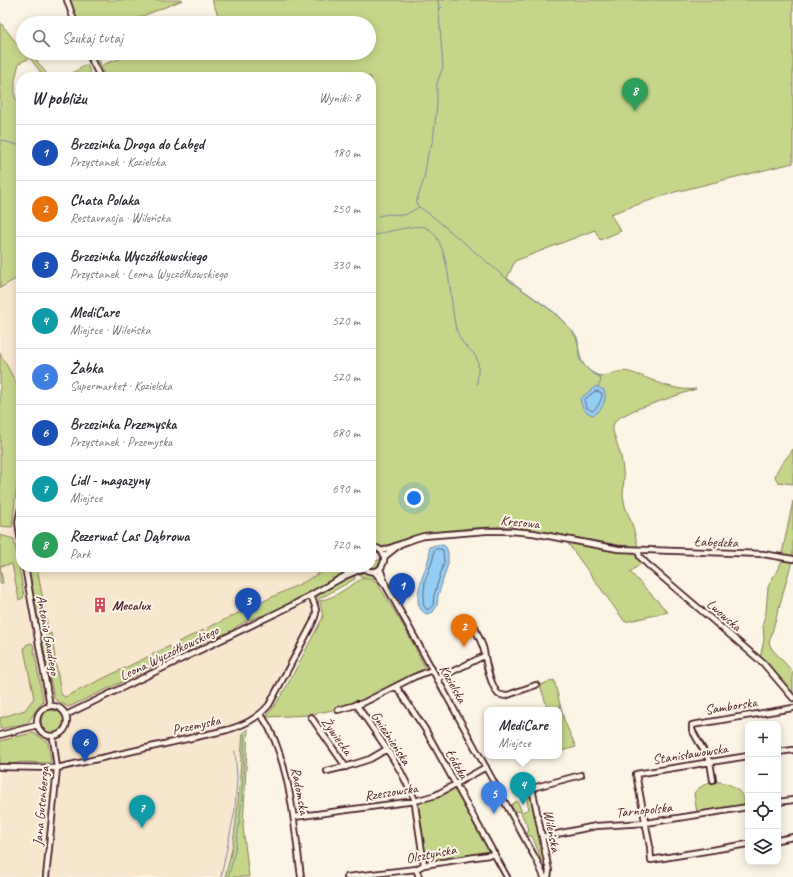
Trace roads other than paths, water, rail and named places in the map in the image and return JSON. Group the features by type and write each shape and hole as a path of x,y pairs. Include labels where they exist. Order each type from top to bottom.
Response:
{"street":[{"path":"68,0 73,16"},
{"path":"92,60 98,72"},
{"name":"Kresowa","path":"382,551 424,536 503,530 533,533 610,548 638,550"},
{"name":"Kresowa","path":"384,557 399,545"},
{"path":"376,548 382,551 384,557 384,563 380,569 376,570"},
{"name":"Łabędzka","path":"638,550 763,554 793,559"},
{"name":"Lwowska","path":"638,550 640,557 648,565 763,664 793,698"},
{"name":"Kozielska","path":"380,569 386,586 486,767 537,861 544,877"},
{"name":"Antonio Gaudiego","path":"26,572 50,706"},
{"name":"Leona Wyczółkowskiego","path":"345,576 349,572"},
{"name":"Leona Wyczółkowskiego","path":"66,715 311,596 354,572"},
{"name":"Kozielska","path":"375,572 386,586"},
{"name":"Przemyska","path":"0,767 57,768 227,730 246,724 260,714 269,705 316,617 317,610 311,596"},
{"path":"465,628 471,625 475,627 498,694 505,696 536,685"},
{"path":"438,679 484,656"},
{"path":"338,710 363,702 432,670"},
{"name":"Łódzka","path":"396,686 425,729 507,877"},
{"name":"Gnieźnieńska","path":"356,704 387,750 407,784 414,801 424,865"},
{"path":"56,706 66,715 68,723 65,730 61,734 54,737 48,736 42,733 39,729 38,718 40,712 45,708 56,706"},
{"name":"Samborska","path":"710,762 692,730 691,727 694,724 793,708"},
{"name":"Radomska","path":"260,714 267,721 283,764 289,786 301,877"},
{"name":"Żywiecka","path":"311,717 346,767"},
{"path":"0,735 38,725"},
{"name":"Jana Gutenberga","path":"46,877 57,768 54,737"},
{"name":"Żywiecka","path":"327,771 346,767 370,759 387,750"},
{"path":"781,752 793,750"},
{"name":"Stanisławowska","path":"646,823 636,774 745,756"},
{"path":"710,762 713,780"},
{"name":"Rzeszowska","path":"294,817 414,801 436,795 486,767"},
{"name":"Wileńska","path":"548,877 549,871 532,788 581,775"},
{"path":"781,802 793,800"},
{"name":"Tarnopolska","path":"542,837 596,826 646,823 745,807"},
{"path":"646,823 651,860 745,844"},
{"path":"781,839 793,837"},
{"path":"423,854 426,859 435,863"},
{"name":"Olsztyńska","path":"347,877 416,869 424,865 495,854"},
{"path":"416,869 419,877"}],"water":[{"path":"596,386 604,390 605,401 599,411 593,415 584,409 580,399"},
{"path":"443,545 446,547 448,552 448,564 438,596 437,606 433,612 427,614 421,610 418,604 419,588 429,557 429,547"}],"waterway":[{"path":"419,207 416,203 424,179 428,153 433,141 437,105 437,83 443,67 438,0"},
{"path":"438,10 442,7"},
{"path":"0,140 16,145"},
{"path":"378,216 389,214 405,215 419,207 431,215 507,279 554,312 572,330 577,337 579,357 582,363 590,371 600,377 601,381 598,387"},
{"path":"376,235 399,229 421,226 433,233 440,243 448,271 456,329 463,343 474,354 477,360 477,384"},
{"path":"228,877 237,842 245,734"},
{"path":"221,877 235,810 237,777 235,751"}],"place":[{"name":"Rezerwat Las Dąbrowa","path":"635,111"},
{"name":"Mecalux","path":"100,605"},
{"name":"Brzezinka Droga do Łabęd","path":"402,606"},
{"name":"Brzezinka Wyczółkowskiego","path":"248,621"},
{"name":"Chata Polaka","path":"464,647"},
{"name":"Brzezinka Przemyska","path":"85,762"},
{"name":"MediCare","path":"523,805"},
{"name":"Żabka","path":"494,814"},
{"name":"Lidl - magazyny","path":"142,828"}]}
